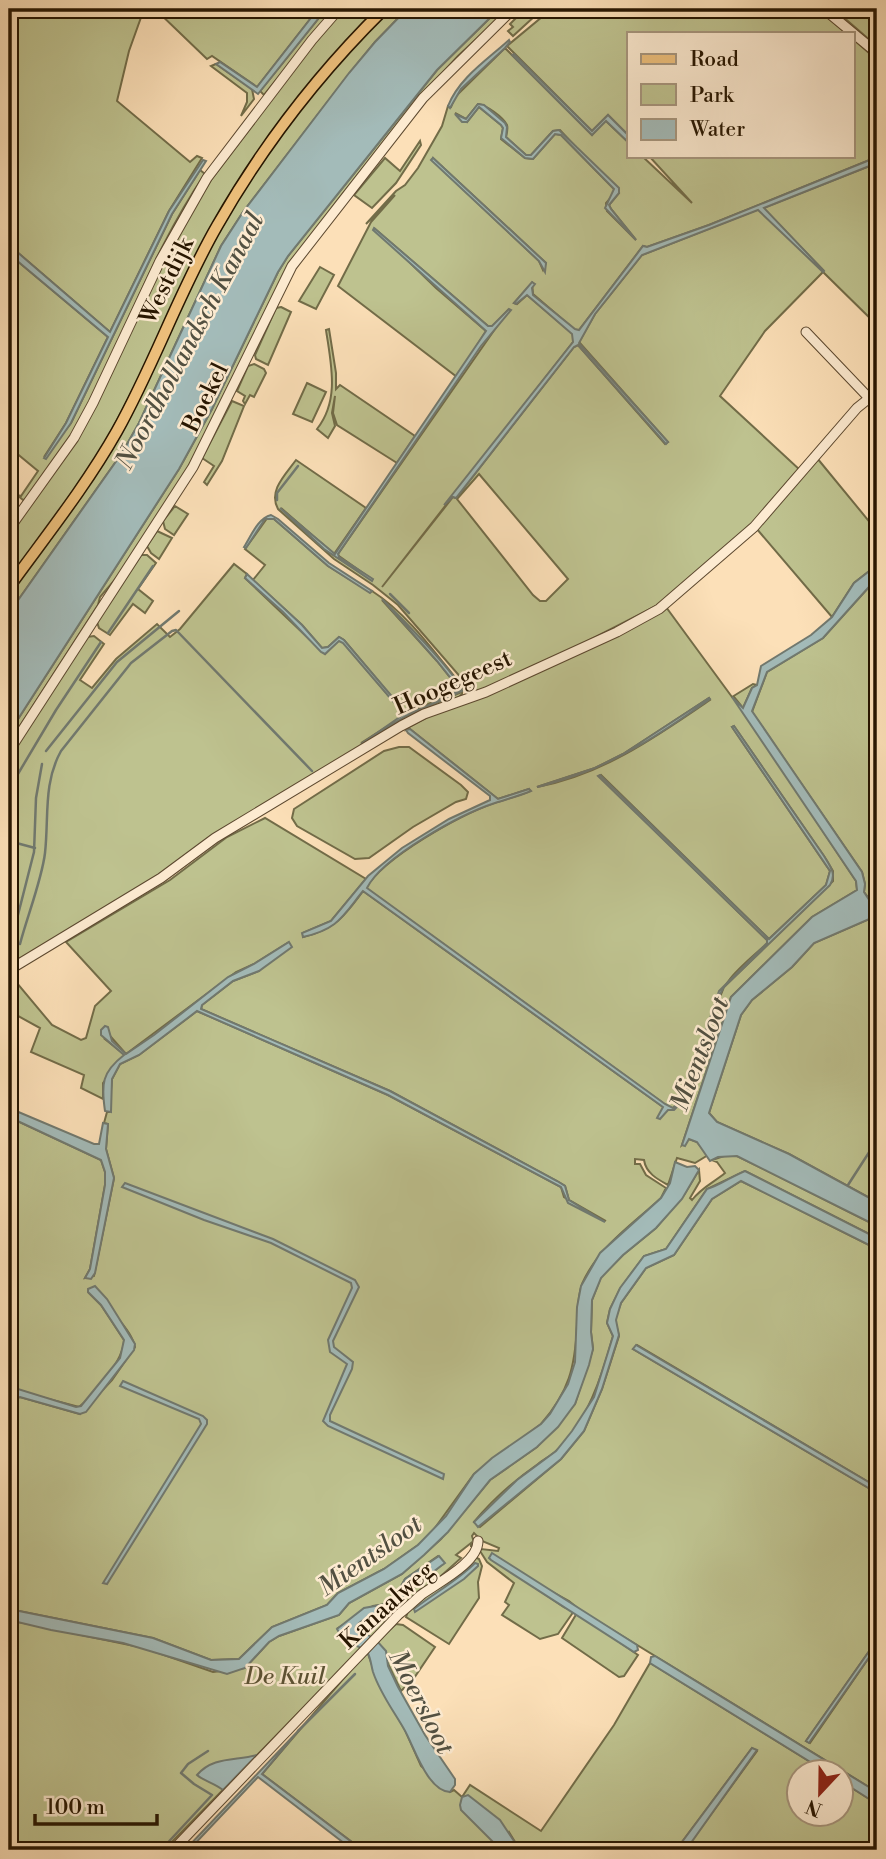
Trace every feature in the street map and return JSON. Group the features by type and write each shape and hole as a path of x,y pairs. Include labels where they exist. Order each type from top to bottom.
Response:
{"main road":[{"name":"Westdijk","path":"9,587 104,454 135,398 204,251 237,193 304,97 384,9"}],"street":[{"name":"Westdijk","path":"9,529 74,438 160,261 207,178 312,40 339,9"},
{"name":"Boekel","path":"9,751 193,467 292,266 423,98 513,9"},
{"path":"824,9 852,32"},
{"path":"854,34 877,53"},
{"path":"806,332 873,395"},
{"name":"Hoogegeest","path":"9,970 161,878 215,838 401,726 424,714 486,692 617,632 659,609 754,527 835,433 873,395"},
{"name":"Kanaalweg","path":"173,1850 377,1637 421,1595 459,1569 475,1552 478,1541"}],"green space":[{"path":"9,9 144,9 129,51 117,101 190,162 197,156 202,158 169,211 110,332 9,245"},
{"path":"155,9 318,9 257,87 212,56 207,59"},
{"path":"326,9 334,9 264,95 260,91"},
{"path":"344,9 378,9 241,181 101,451 9,582 9,536 77,438 174,241 211,180 307,52"},
{"path":"388,9 407,9 349,74 243,212 221,246 139,423 122,453 9,613 9,593 76,502 159,352 219,230 269,150 338,62"},
{"path":"499,9 509,9 458,56 426,91 296,256 207,434 176,488 119,575 100,597 98,605 9,743 9,733 179,469 288,256 437,70"},
{"path":"525,9 537,9 536,15 513,36 508,31 513,27 510,24"},
{"path":"574,9 764,9 774,14 788,13 793,9 817,9 845,32 627,32 627,134 608,115 592,131 507,46 542,17"},
{"path":"834,9 877,9 877,46 872,42"},
{"path":"854,40 877,60 877,157 709,225 647,247 643,246 579,330 575,330 533,294 532,283 514,303 517,304 527,295 573,334 573,342 382,587 453,497 456,498 574,347 578,345 665,444 668,442 579,342 595,314 642,255 759,209 824,271 763,208 877,163 877,325 823,272 765,331 720,396 800,470 757,519 660,604 578,646 475,691 398,605 334,559 278,509 275,496 283,477 296,460 366,508 334,554 281,508 324,549 373,580 338,554 509,309 492,327 488,326 374,228 436,288 486,331 457,377 338,286 371,222 395,195 366,224 418,168 442,126 448,106 451,107 455,97 505,48 592,135 605,120 627,141 627,158 644,158 692,203 651,158 854,158","holes":["478,104 502,118 507,126 506,137 526,155 531,155 553,131 560,130 619,193 609,205 636,240 607,211 606,203 614,194 614,189 561,135 555,134 533,159 525,158 501,139 501,125 479,107 467,122 455,113 466,119","433,158 546,263 543,270 539,261 432,160","479,474 568,579 546,601 540,601 533,595 457,499"]},
{"path":"216,64 252,89 254,99 241,116 247,102 247,93 211,66"},
{"path":"420,141 421,145 396,183 372,208 354,195 385,158 400,171"},
{"path":"200,170 205,174 172,228 84,413 61,451 27,499 23,500 17,495 21,496 38,471 9,447 9,254 108,337 66,423 44,457 71,423 172,214"},
{"path":"320,267 334,275 316,309 299,301"},
{"path":"281,307 291,312 268,365 256,359 255,355 276,308"},
{"path":"329,329 336,389 340,385 415,436 397,463 337,425 333,413 335,396 332,413 335,426 328,438 317,429 329,406 331,394 326,330"},
{"path":"254,364 266,373 254,397 250,395 245,404 245,396 237,391 248,366"},
{"path":"307,383 326,392 312,422 293,414"},
{"path":"232,401 244,406 222,461 207,485 204,482 214,466 202,458"},
{"path":"817,458 877,531 877,565 854,583 832,617 756,528"},
{"path":"175,506 188,514 174,535 165,529 163,521"},
{"path":"268,517 274,519 328,566 385,600 420,635 462,686 462,692 439,659 382,600 460,690 406,714 344,640 339,637 328,647 322,648 302,625 253,580 265,565 245,549"},
{"path":"157,531 172,538 159,559 147,546"},
{"path":"141,555 147,555 156,563 138,589 153,601 145,613 133,604 110,635 99,628 97,622"},
{"path":"234,564 247,574 245,578 325,654 339,640 343,642 405,715 361,743 406,716 462,692 459,697 407,719 171,869 17,962 18,949 14,947 9,958 9,758 87,637 94,636 104,644 80,680 92,688 116,659 157,624 170,637 180,629"},
{"path":"877,578 877,883 874,886 877,890 877,909 864,892 862,872 752,712 767,672 823,638"},
{"path":"666,607 732,697 753,684 757,685 752,688 743,708 734,697 856,881 857,890 812,917 731,997 682,1145 689,1139 697,1142 708,1155 695,1163 677,1158 668,1185 650,1172 644,1160 635,1159 635,1164 640,1164 646,1175 666,1188 661,1198 606,1248 582,1284 578,1299 572,1367 564,1390 551,1412 541,1424 474,1474 432,1532 418,1545 384,1569 338,1593 327,1605 272,1627 239,1659 211,1660 153,1638 9,1609 9,1400 20,1397 80,1414 112,1380 135,1347 123,1324 88,1292 101,1305 124,1340 114,1367 100,1386 79,1407 9,1390 9,1117 101,1160 105,1185 90,1269 85,1278 94,1276 114,1178 106,1149 108,1124 104,1123 109,1112 112,1079 120,1064 139,1055 197,1011 388,1095 561,1187 564,1197 569,1200 565,1186 557,1181 390,1091 201,1009 202,1005 233,981 259,971 289,942 236,972 126,1054 111,1037 105,1039 125,1055 103,1083 103,1099 81,1088 84,1075 31,1052 40,1028 9,1011 9,981 12,977 52,1025 81,1040 86,1038 95,1006 111,991 66,942 170,880 227,837 265,818 366,879 331,921 303,933 303,937 338,921 363,891 663,1107 663,1110 671,1110 684,1100 701,1052 684,1097 670,1108 366,888 389,863 424,838 479,809 530,791 529,789 498,799 410,729 406,730 407,728 448,706","holes":["709,698 710,700 690,714 628,753 584,774 537,787 595,768 623,754","734,726 824,856 833,871 833,881 724,987 768,943 767,940 599,776 601,775 769,939 826,885 830,871 732,727","724,987 710,1022 713,1009"]},
{"path":"409,747 461,785 468,792 466,799 413,827 369,858 355,859 297,826 292,818 294,809 384,751"},
{"path":"877,912 877,1202 789,1154 717,1122 709,1113 741,1015 752,1000 792,967 814,943 874,917"},
{"name":"De Kuil","path":"737,1156 877,1226 877,1238 745,1171 707,1189 666,1249 644,1256 620,1289 610,1309 607,1323 613,1336 604,1367 585,1413 567,1440 512,1484 474,1522 480,1527 561,1459 584,1431 602,1389 619,1336 615,1320 621,1303 646,1268 674,1255 712,1199 741,1181 877,1249 877,1487 637,1345 633,1349 877,1493 877,1640 806,1741 810,1743 877,1646 877,1792 854,1778 854,1758 822,1758 569,1601 489,1557 574,1611 558,1634 540,1639 502,1615 509,1605 505,1602 514,1583 487,1562 480,1551 498,1551 499,1548 482,1541 474,1533 472,1536 475,1546 471,1546 471,1543 456,1555 461,1558 372,1638 356,1628 358,1622 389,1612 402,1602 407,1593 444,1563 438,1556 405,1579 394,1599 386,1604 373,1606 338,1628 363,1647 164,1850 9,1850 9,1620 144,1648 213,1672 245,1668 269,1642 279,1636 339,1615 349,1603 402,1574 441,1539 490,1480 537,1447 575,1404 593,1349 592,1300 601,1277 656,1228 684,1195 699,1170 700,1181 690,1198 692,1200 725,1173 717,1162 712,1160"},
{"path":"475,1557 482,1566 478,1582 479,1598 449,1644 406,1617 409,1609"},
{"path":"577,1613 638,1655 624,1676 619,1677 562,1638"},
{"path":"396,1624 403,1625 435,1647 414,1678 401,1691 377,1641"},
{"path":"367,1651 379,1685 405,1730 421,1766 450,1792 454,1790 462,1797 470,1785 541,1831 614,1725 650,1663 804,1758 784,1758 784,1828 854,1828 854,1789 877,1804 877,1850 685,1850 757,1751 752,1748 676,1850 520,1850 509,1832 499,1847 501,1850 359,1850 262,1774"}],"water":[{"path":"318,9 326,9 258,94 216,64 220,62 257,87"},
{"name":"Noordhollandsch Kanaal","path":"407,9 499,9 437,70 288,256 179,469 9,733 9,613 122,453 139,423 221,246 243,212 349,73"},
{"path":"509,40 505,48 461,89 450,108 448,106 453,96 466,78"},
{"path":"514,54 592,131 608,115 627,134 627,141 606,121 592,135 512,55"},
{"path":"478,104 484,105 505,123 506,137 526,155 531,155 553,131 559,130 619,188 619,193 609,205 636,240 605,208 614,189 561,135 555,134 533,159 525,158 501,138 501,125 479,107 467,122 462,122 455,114 466,119"},
{"path":"877,157 877,163 764,208 823,272 758,210 642,255 595,314 579,343 668,442 666,444 578,345 456,498 453,497 444,505 573,342 572,334 527,295 514,303 532,282 535,284 532,288 533,295 579,330 643,246 647,247 709,225"},
{"path":"433,158 546,263 545,272 539,261 431,160"},
{"path":"203,160 206,161 172,214 71,423 46,459 44,458 66,423 108,337 9,254 9,245 110,332 169,211"},
{"path":"374,228 488,326 492,326 511,310 481,346 338,554 373,579 372,581 324,549 280,508 335,554 486,331 373,230"},
{"path":"271,515 329,563 372,591 370,593 328,566 274,519 265,519 246,548 244,547 259,524 266,517"},
{"path":"877,565 877,578 823,638 767,672 752,711 862,872 864,892 877,912 874,917 814,943 792,967 752,1000 741,1015 709,1113 717,1122 789,1154 877,1202 877,1226 737,1156 718,1157 710,1161 697,1142 689,1139 685,1146 682,1145 731,997 812,917 857,890 856,881 732,697 743,708 752,688 757,685 761,666 811,635 832,617 854,583"},
{"path":"247,574 302,625 322,648 328,647 339,637 344,640 406,713 421,709 460,690 382,599 439,658 462,691 406,716 361,744 404,714 343,643 339,641 325,654 321,652 283,612 245,578"},
{"path":"710,699 639,746 598,767 623,754"},
{"name":"Mientsloot","path":"734,726 824,856 833,877 830,885 724,987 695,1073 684,1096 719,991 767,940 598,776 600,775 769,939 826,885 830,871 732,727"},
{"path":"410,729 498,799 529,789 531,791 480,809 424,838 389,863 367,888 665,1104 673,1108 683,1098 674,1110 668,1110 660,1119 657,1118 663,1107 363,891 332,926 303,937 302,933 331,921 368,876 402,848 449,819 490,800 490,796 406,730"},
{"path":"289,942 292,947 259,971 233,981 202,1005 201,1009 390,1091 557,1181 565,1186 569,1200 605,1222 568,1203 561,1187 388,1095 197,1011 139,1055 120,1064 112,1079 111,1112 105,1111 103,1086 107,1073 124,1055 101,1035 105,1026 108,1027 112,1041 126,1054 228,977"},
{"path":"9,1108 94,1144 99,1144 103,1123 108,1124 106,1149 114,1178 95,1273 91,1279 85,1278 90,1269 105,1185 101,1160 9,1117"},
{"path":"675,1162 687,1167 695,1166 699,1170 682,1199 656,1228 623,1255 601,1278 592,1300 593,1349 575,1404 558,1427 537,1447 490,1480 448,1532 402,1574 349,1603 339,1615 279,1636 269,1642 245,1668 227,1674 123,1643 9,1620 9,1609 153,1638 211,1660 239,1659 272,1627 327,1605 338,1593 384,1569 418,1545 446,1516 474,1474 541,1424 550,1414 568,1384 575,1362 577,1307 581,1286 600,1253 661,1198 670,1183"},
{"path":"745,1171 877,1238 877,1249 741,1181 712,1199 674,1255 646,1268 621,1303 616,1320 619,1335 602,1389 584,1431 561,1459 478,1527 474,1522 517,1480 556,1451 594,1397 613,1336 607,1323 610,1309 620,1288 644,1256 666,1249 707,1189"},
{"path":"125,1183 273,1239 355,1280 359,1287 333,1341 334,1347 353,1362 352,1369 330,1415 330,1421 444,1474 443,1479 328,1426 323,1421 347,1364 330,1352 328,1340 352,1288 351,1283 271,1243 122,1187"},
{"path":"95,1286 107,1299 135,1344 134,1350 86,1412 80,1414 20,1397 9,1400 9,1390 18,1389 76,1407 81,1406 120,1358 124,1340 101,1305 88,1292 88,1289"},
{"path":"636,1345 877,1487 877,1493 633,1349"},
{"path":"123,1381 203,1416 207,1424 107,1584 103,1583 201,1424 199,1419 120,1386"},
{"path":"492,1553 637,1645 638,1650 634,1652 491,1560 489,1558"},
{"path":"439,1556 445,1563 409,1591 394,1609 367,1618 356,1627 377,1641 386,1651 388,1666 398,1687 425,1735 455,1779 455,1785 450,1792 435,1784 422,1766 379,1687 367,1651 343,1639 337,1629 364,1608 386,1604 394,1599 405,1579"},
{"path":"475,1563 478,1566 464,1579 415,1612 414,1609"},
{"path":"877,1640 877,1646 809,1743 806,1741"},
{"path":"655,1656 822,1758 804,1758 650,1663 651,1657"},
{"path":"299,1730 262,1774 359,1850 353,1850 258,1777 189,1850 185,1850"},
{"path":"752,1748 757,1750 688,1847 685,1850 676,1850"},
{"path":"257,1755 223,1790 197,1775 217,1762"},
{"path":"854,1778 877,1792 877,1804 854,1789"},
{"path":"468,1795 500,1820 520,1850 501,1850 461,1810 462,1797"}],"waterway":[{"path":"277,500 277,493 298,466"},
{"path":"108,633 153,566"},
{"path":"390,594 409,613"},
{"path":"46,751 117,662 179,611"},
{"path":"20,944 43,863 49,788 55,763 61,751 131,663 172,631 176,630 312,771"},
{"path":"9,789 101,642"},
{"path":"9,950 34,852 36,798 42,764"},
{"path":"9,841 35,848"},
{"path":"848,1185 877,1140"},
{"path":"298,1731 355,1674"},
{"path":"161,1850 212,1795 181,1773 188,1764 208,1751"}],"water label":[{"name":"Moersloot","path":"421,1702"}]}
